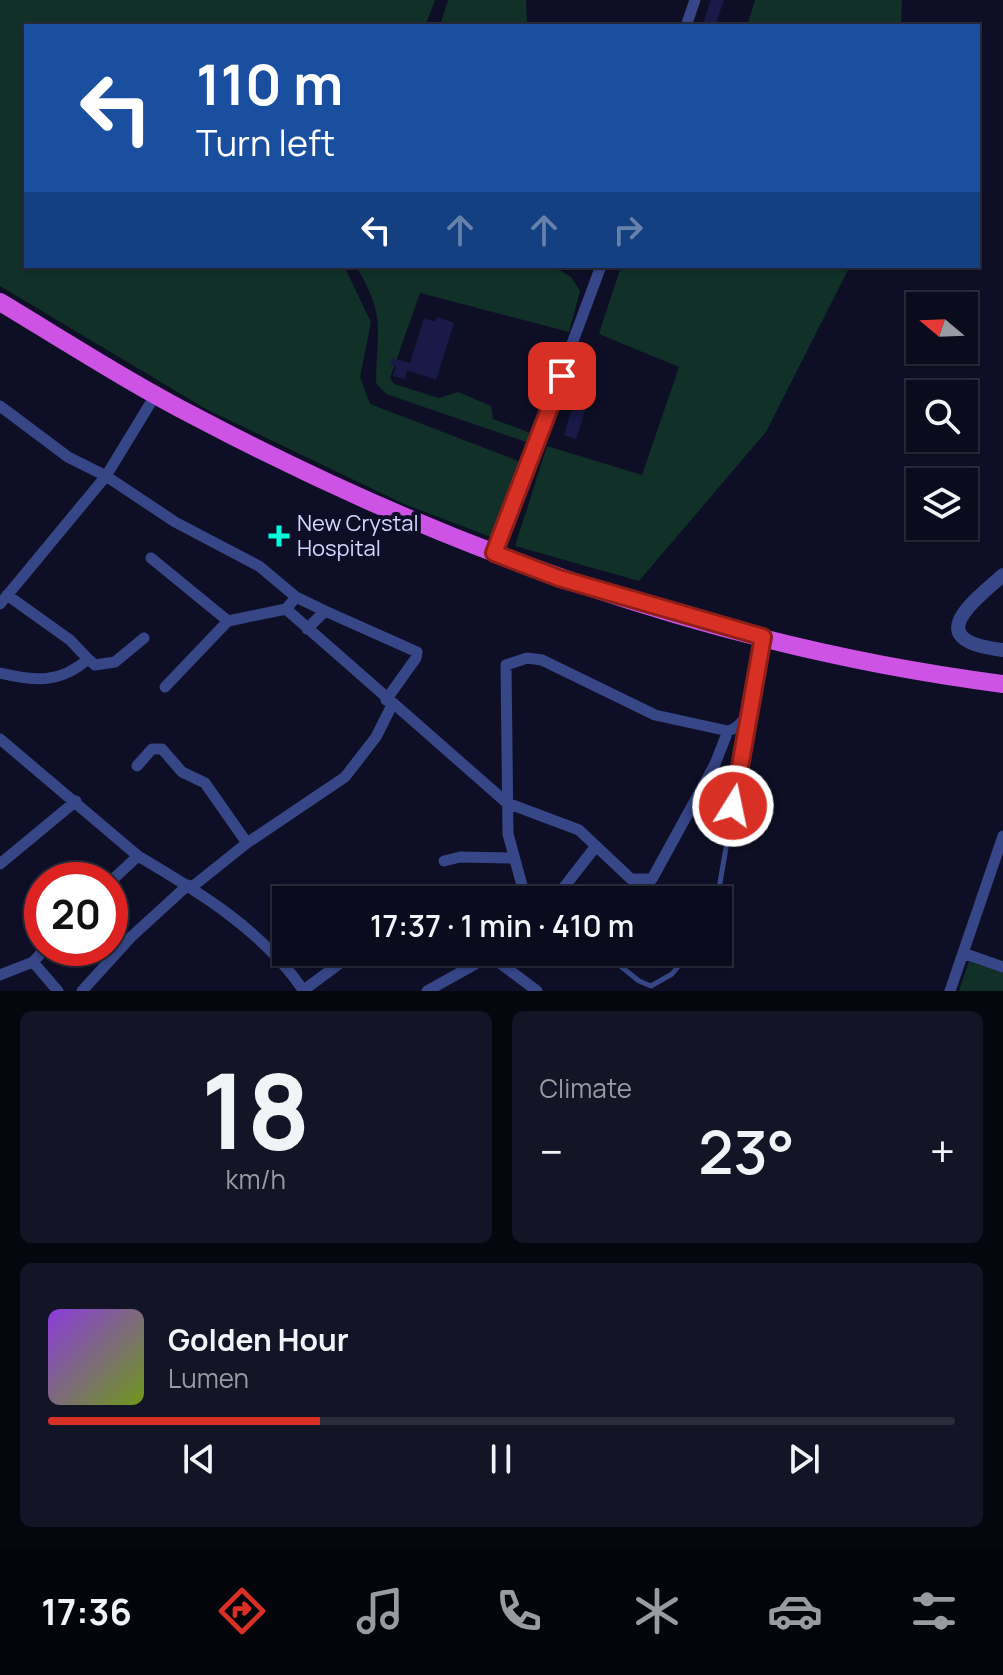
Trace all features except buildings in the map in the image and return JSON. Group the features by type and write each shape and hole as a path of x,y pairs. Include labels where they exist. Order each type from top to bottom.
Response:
{"highway":[{"path":"0,302 156,394 316,477 559,578 763,637 1003,684"}],"street":[{"path":"687,24 695,0"},
{"path":"494,553 600,268"},
{"path":"144,638 107,665 95,665 70,640 4,600 106,476 156,394"},
{"path":"0,406 46,443 106,476 175,522 259,566 296,597 417,652 389,702 376,737 345,777 190,886 131,937 82,991"},
{"path":"151,558 228,621"},
{"path":"1003,575 961,614 956,628 960,639 984,648 1003,650"},
{"path":"165,687 228,621 286,609 296,597"},
{"path":"286,609 507,803 571,825 631,879 652,879 715,764 728,731"},
{"path":"307,629 325,611"},
{"path":"522,886 513,858 507,803 506,665 515,660 542,660 655,715 728,731 737,728 749,712 763,637"},
{"path":"0,673 50,680 73,673 88,659"},
{"path":"0,739 138,856 190,886 255,935 304,990 336,966"},
{"path":"137,766 152,749 162,749 182,772 205,783 247,843"},
{"path":"0,864 76,801"},
{"path":"950,991 1003,836"},
{"path":"565,886 596,846"},
{"path":"128,865 138,856"},
{"path":"444,861 460,857 513,858"},
{"path":"963,953 1003,967"},
{"path":"0,975 24,966"},
{"path":"36,966 58,991"},
{"path":"427,991 473,966"},
{"path":"509,966 537,991"}],"lane":[{"path":"719,886 749,712"},
{"path":"620,966 651,986 672,974 679,966"}],"green space":[{"path":"0,0 435,0 426,24 24,24 24,268 345,268 371,322 360,377 370,404 526,464 496,539 404,504 206,409 0,286"},
{"path":"448,0 526,0 527,24 441,24"},
{"path":"755,0 902,0 901,24 748,24"},
{"path":"357,268 556,268 571,277 580,291 569,332 420,293 390,378 394,384 439,398 458,392 491,406 493,419 536,435 532,444 386,394 376,383 378,322 366,283"},
{"path":"620,268 849,268 766,432 639,581 515,546 547,446 642,475 679,367 599,334"},
{"path":"969,961 1003,973 1003,991 959,991"}],"place":[{"name":"New Crystal Hospital","path":"279,536"}],"route":[{"path":"562,376 494,553 559,578 763,637 733,806"}]}
